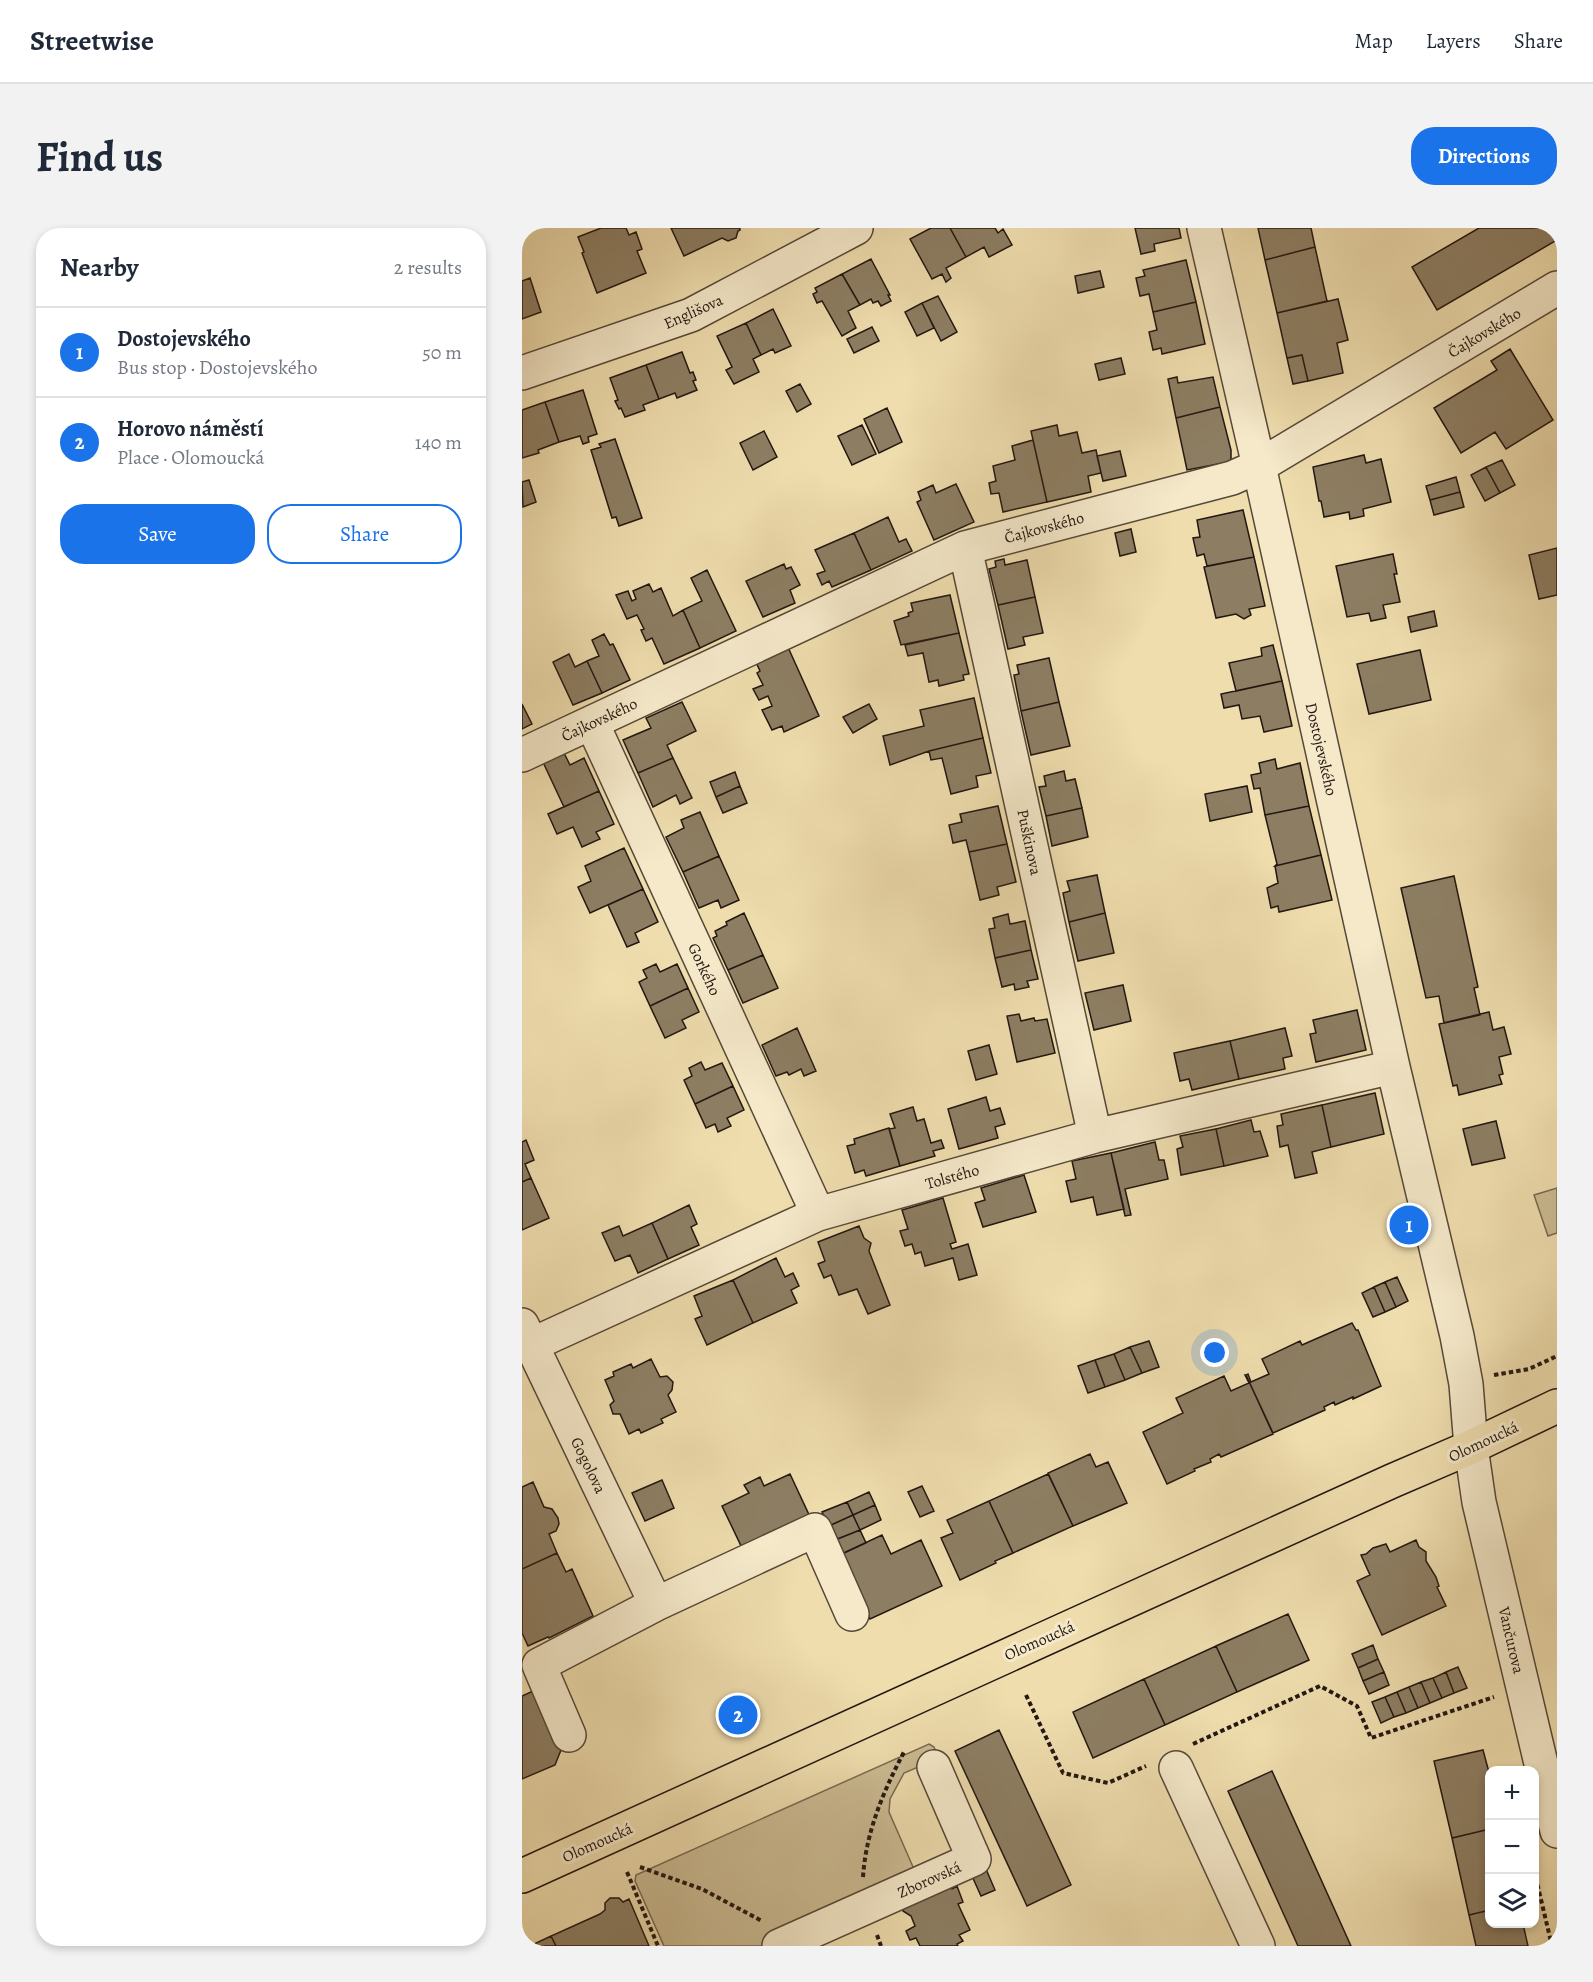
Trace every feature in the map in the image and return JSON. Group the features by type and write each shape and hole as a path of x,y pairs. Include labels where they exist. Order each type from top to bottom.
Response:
{"main road":[{"name":"Olomoucká","path":"522,1876 940,1685 1471,1448 1557,1406"}],"street":[{"name":"Englišova","path":"522,373 691,315 856,228"},
{"name":"Dostojevského","path":"1204,228 1393,1067 1457,1336 1466,1384 1471,1448"},
{"name":"Čajkovského","path":"522,754 965,548 1232,478 1259,466 1557,288"},
{"name":"Puškinova","path":"965,548 1095,1136"},
{"name":"Gorkého","path":"592,723 818,1214"},
{"name":"Tolstého","path":"527,1335 818,1214 1095,1136 1393,1067"},
{"name":"Gogolova","path":"527,1335 656,1604"},
{"name":"Vančurova","path":"1471,1448 1479,1502 1557,1832"},
{"path":"569,1735 539,1665 656,1604 815,1530 852,1614"},
{"path":"1173,1759 1258,1946"},
{"name":"Zborovská","path":"781,1945 830,1935 864,1908 974,1859 934,1767"}],"path":[{"path":"1490,1376 1529,1369 1557,1356"},
{"path":"1026,1695 1063,1773 1108,1783 1173,1759 1320,1686 1356,1706 1371,1738 1523,1687"},
{"path":"864,1908 862,1888 869,1837 888,1784 904,1750"},
{"path":"640,1867 702,1889 734,1905 765,1923 781,1945"},
{"path":"627,1872 658,1946"},
{"path":"1535,1874 1551,1946"}],"shaded area":[{"path":"1557,1188 1557,1233 1548,1236 1534,1195"},
{"path":"929,1744 934,1747 939,1758 904,1773 890,1799 889,1812 917,1876 763,1946 664,1946 635,1881 636,1875"}],"building":[{"path":"601,228 626,228 629,235 636,232 642,249 637,251 646,273 597,293 578,237"},
{"path":"671,228 740,228 740,230 736,238 728,241 722,238 684,256"},
{"path":"931,228 950,228 966,257 946,268 951,278 946,282 942,274 932,279 910,239"},
{"path":"950,228 995,228 998,233 1003,229 1012,245 989,257 984,247 966,257"},
{"path":"1135,228 1179,228 1181,238 1154,244 1155,251 1141,254"},
{"path":"1258,228 1311,228 1315,247 1265,260"},
{"path":"1479,228 1557,228 1557,240 1437,310 1412,267"},
{"path":"1315,247 1327,301 1277,313 1265,260"},
{"path":"871,259 890,295 888,295 891,301 881,306 878,301 873,303 871,299 860,305 842,274"},
{"path":"1186,260 1196,302 1153,312 1149,294 1140,296 1136,278 1145,276 1143,270"},
{"path":"1100,271 1104,287 1078,293 1075,276"},
{"path":"842,274 860,305 848,311 856,328 842,336 822,301 817,303 813,294 817,292 815,288"},
{"path":"530,278 541,312 522,319 522,281"},
{"path":"938,296 957,332 941,341 922,303"},
{"path":"1338,299 1348,340 1337,343 1343,373 1308,381 1302,355 1287,358 1277,313"},
{"path":"1196,302 1205,344 1162,354 1161,348 1153,350 1149,332 1157,330 1153,312"},
{"path":"922,303 934,328 917,336 905,312"},
{"path":"773,309 791,346 775,353 773,349 761,355 746,323"},
{"path":"746,323 761,355 753,359 759,372 734,384 726,370 732,367 717,336"},
{"path":"872,327 879,341 854,353 847,339"},
{"path":"1510,349 1553,420 1506,449 1495,432 1461,453 1434,408 1497,370 1491,361"},
{"path":"682,352 690,373 693,372 696,380 693,381 697,390 677,398 675,393 659,399 646,365"},
{"path":"1302,355 1308,381 1293,384 1287,358"},
{"path":"1121,358 1125,374 1099,380 1095,364"},
{"path":"646,365 659,399 643,405 645,410 625,417 615,401 618,400 610,378"},
{"path":"1177,377 1178,383 1213,377 1220,407 1176,418 1168,379"},
{"path":"800,384 811,404 797,412 786,391"},
{"path":"583,390 597,434 588,437 589,442 583,444 580,436 559,442 545,402"},
{"path":"545,402 559,442 538,450 539,453 522,458 522,410"},
{"path":"1220,407 1231,450 1231,459 1229,462 1187,470 1176,418"},
{"path":"887,408 902,442 879,453 864,419"},
{"path":"862,425 876,454 852,465 838,436"},
{"path":"1057,425 1059,436 1077,432 1082,453 1096,450 1101,473 1088,476 1091,492 1047,502 1031,431"},
{"path":"764,431 777,457 753,470 740,443"},
{"path":"615,439 642,518 619,526 616,517 612,518 591,450 601,447 599,444"},
{"path":"1033,440 1047,502 1003,512 999,493 991,494 989,483 996,481 993,466 1015,460 1012,446"},
{"path":"1120,451 1126,476 1103,481 1097,456"},
{"path":"1364,455 1366,463 1381,459 1391,502 1363,509 1364,516 1350,519 1349,512 1324,517 1313,467"},
{"path":"1502,460 1515,485 1500,493 1486,467"},
{"path":"1486,467 1500,493 1485,501 1471,475"},
{"path":"1456,477 1460,492 1430,500 1426,486"},
{"path":"529,480 536,502 523,507 522,482"},
{"path":"956,484 974,522 934,540 917,502 921,500 918,492 933,485 936,493"},
{"path":"1460,492 1464,507 1434,515 1430,500"},
{"path":"1243,510 1254,557 1207,566 1204,554 1197,556 1193,538 1200,537 1197,520"},
{"path":"888,517 899,542 906,539 912,551 871,570 854,533"},
{"path":"1131,529 1136,552 1120,556 1115,533"},
{"path":"854,533 871,570 832,587 829,581 822,585 817,574 825,571 815,550"},
{"path":"1557,548 1557,595 1539,599 1529,555"},
{"path":"1393,554 1397,574 1394,574 1400,602 1383,605 1386,618 1371,621 1369,613 1347,617 1336,566"},
{"path":"1254,557 1265,606 1249,609 1251,615 1244,619 1236,614 1216,618 1204,567"},
{"path":"1004,559 1005,565 1027,560 1035,597 998,605 989,569 996,567 995,561"},
{"path":"784,564 786,569 791,567 800,585 790,590 795,603 763,617 746,581"},
{"path":"707,570 736,631 700,648 683,610 702,601 691,578"},
{"path":"649,584 653,592 661,588 673,616 683,610 700,648 664,664 652,638 646,641 641,630 644,629 637,615 627,619 616,595 628,591 632,601 636,599 633,591"},
{"path":"950,595 959,633 901,645 894,621 909,616 908,613 913,611 911,603"},
{"path":"1035,597 1043,633 1023,637 1025,645 1008,649 998,605"},
{"path":"1434,611 1437,626 1411,632 1408,617"},
{"path":"959,633 969,674 963,675 964,680 939,686 938,680 929,682 923,653 908,656 905,645"},
{"path":"604,634 610,645 613,644 630,680 602,693 587,661 599,656 592,640"},
{"path":"787,645 819,716 784,732 782,726 772,730 762,710 772,706 768,696 759,700 753,689 763,685 757,673 760,671 755,660"},
{"path":"1273,645 1282,681 1236,691 1229,663 1262,656 1261,648"},
{"path":"1420,650 1431,700 1369,714 1357,664"},
{"path":"569,654 575,667 587,661 602,693 573,705 553,662"},
{"path":"1049,658 1059,702 1021,711 1014,675 1019,674 1017,665"},
{"path":"1282,681 1292,726 1264,732 1260,716 1242,719 1239,705 1224,708 1221,694"},
{"path":"974,698 983,738 929,751 890,765 883,736 924,726 920,710"},
{"path":"682,702 696,731 667,745 673,758 638,773 623,740 651,728 646,718"},
{"path":"1059,702 1070,746 1031,755 1021,711"},
{"path":"522,704 532,724 522,729"},
{"path":"869,704 877,719 853,733 843,717"},
{"path":"983,738 991,773 976,776 978,787 951,794 942,758 931,760 929,751"},
{"path":"563,751 570,765 584,758 599,791 564,807 542,760"},
{"path":"673,758 692,798 680,804 676,795 653,807 638,773"},
{"path":"1275,759 1277,769 1300,763 1309,806 1265,815 1260,788 1254,789 1251,775 1261,773 1259,763"},
{"path":"1064,771 1066,781 1075,779 1082,808 1046,816 1039,787 1046,786 1044,776"},
{"path":"735,772 740,786 716,797 710,782"},
{"path":"740,786 747,803 723,813 716,797"},
{"path":"1247,786 1252,812 1210,821 1205,794"},
{"path":"599,791 614,824 596,832 600,839 582,847 573,827 557,834 548,814"},
{"path":"998,806 1007,844 969,852 966,840 953,843 949,825 962,822 960,814"},
{"path":"1309,806 1321,855 1275,866 1277,864 1265,815"},
{"path":"1082,808 1088,837 1052,846 1046,816"},
{"path":"700,812 719,856 683,872 666,837 684,828 681,820"},
{"path":"1007,844 1016,882 997,887 999,895 980,900 969,852"},
{"path":"624,848 643,889 590,913 578,887 591,881 585,866"},
{"path":"1321,855 1332,900 1279,912 1278,906 1271,908 1267,888 1278,883 1275,866"},
{"path":"719,856 739,900 721,908 718,900 699,908 683,872"},
{"path":"1097,875 1105,913 1069,922 1063,893 1070,891 1067,881"},
{"path":"1454,876 1478,987 1474,988 1480,1015 1444,1023 1439,996 1426,998 1401,888"},
{"path":"643,889 658,922 635,933 639,942 627,947 608,905"},
{"path":"744,913 763,955 728,970 713,938 717,936 715,931 727,925 726,922"},
{"path":"1105,913 1114,953 1078,961 1069,922"},
{"path":"1008,914 1010,924 1025,921 1031,950 995,958 989,929 995,928 993,918"},
{"path":"1031,950 1038,979 1027,981 1029,987 1015,990 1014,984 1002,987 995,958"},
{"path":"763,955 778,988 743,1003 728,970"},
{"path":"656,964 660,972 677,964 688,988 650,1006 639,982 647,978 643,970"},
{"path":"1123,985 1131,1021 1094,1030 1085,993"},
{"path":"688,988 699,1012 682,1020 686,1028 665,1038 650,1006"},
{"path":"1357,1010 1366,1050 1316,1062 1310,1034 1316,1033 1313,1020"},
{"path":"1489,1012 1493,1030 1504,1027 1511,1054 1499,1057 1503,1074 1499,1075 1502,1084 1459,1095 1457,1085 1453,1086 1439,1024"},
{"path":"1019,1014 1021,1021 1034,1018 1035,1021 1047,1019 1055,1053 1017,1062 1007,1016"},
{"path":"797,1028 816,1071 804,1076 801,1069 789,1075 787,1072 776,1076 762,1045"},
{"path":"1285,1028 1292,1056 1283,1058 1285,1069 1239,1079 1230,1041"},
{"path":"1230,1041 1239,1079 1192,1090 1189,1079 1180,1081 1174,1053"},
{"path":"989,1045 997,1074 976,1080 968,1051"},
{"path":"701,1062 705,1070 722,1063 733,1086 695,1104 684,1080 692,1076 689,1068"},
{"path":"733,1086 744,1110 727,1118 731,1126 718,1132 715,1124 706,1128 695,1104"},
{"path":"1375,1093 1384,1134 1331,1147 1322,1105"},
{"path":"986,1097 990,1111 1000,1108 1005,1124 995,1127 998,1138 959,1149 948,1109"},
{"path":"1322,1105 1331,1147 1312,1152 1317,1173 1295,1178 1288,1145 1280,1147 1277,1126 1283,1125 1281,1114"},
{"path":"913,1107 917,1121 924,1119 931,1143 941,1140 944,1148 933,1151 935,1156 900,1166 889,1129 895,1128 890,1114"},
{"path":"1251,1120 1254,1132 1260,1131 1268,1156 1224,1166 1216,1129"},
{"path":"1496,1121 1505,1158 1472,1165 1463,1129"},
{"path":"889,1128 900,1166 866,1176 864,1170 855,1173 847,1146 855,1144 854,1139"},
{"path":"1216,1129 1224,1166 1181,1175 1177,1149 1183,1147 1180,1136"},
{"path":"526,1140 534,1160 525,1164 531,1178 522,1182 522,1142"},
{"path":"1155,1142 1159,1160 1164,1160 1168,1179 1125,1189 1131,1215 1125,1216 1111,1153"},
{"path":"1111,1153 1124,1209 1097,1215 1093,1197 1071,1202 1066,1181 1076,1179 1072,1161"},
{"path":"1024,1175 1036,1212 983,1227 975,1203 985,1200 981,1188"},
{"path":"531,1178 549,1218 522,1230 522,1182"},
{"path":"943,1198 956,1242 950,1244 952,1249 968,1244 977,1275 959,1280 953,1258 925,1266 921,1252 915,1254 912,1244 905,1246 900,1231 908,1229 902,1210"},
{"path":"689,1205 697,1224 691,1227 699,1245 668,1259 652,1223"},
{"path":"652,1223 668,1259 638,1273 630,1255 615,1261 602,1233 619,1226 623,1236"},
{"path":"859,1226 864,1238 871,1243 869,1251 890,1305 868,1314 857,1289 839,1295 831,1275 824,1278 818,1264 825,1261 818,1242"},
{"path":"776,1258 785,1277 793,1273 799,1286 791,1290 797,1303 753,1323 733,1280"},
{"path":"1397,1277 1408,1301 1396,1307 1385,1282"},
{"path":"733,1280 753,1323 707,1345 695,1319 702,1316 694,1296"},
{"path":"1385,1282 1396,1307 1385,1312 1374,1287"},
{"path":"1374,1287 1385,1312 1373,1317 1362,1293"},
{"path":"1352,1323 1358,1330 1381,1386 1353,1399 1353,1397 1335,1405 1334,1402 1324,1407 1325,1410 1273,1433 1246,1375 1248,1374 1251,1382 1269,1374 1262,1359 1300,1341 1302,1345"},
{"path":"1149,1341 1159,1367 1142,1373 1130,1347"},
{"path":"1130,1347 1142,1373 1125,1380 1114,1354"},
{"path":"1114,1354 1125,1380 1105,1387 1095,1360"},
{"path":"651,1359 660,1377 667,1376 673,1382 672,1390 668,1395 676,1412 661,1419 663,1423 641,1433 639,1429 629,1434 620,1414 613,1414 610,1405 614,1401 605,1380 614,1376 613,1372 631,1364 633,1368"},
{"path":"1095,1360 1105,1387 1088,1393 1078,1366"},
{"path":"1246,1375 1273,1434 1221,1457 1219,1454 1210,1459 1211,1462 1167,1484 1143,1432 1183,1413 1176,1398 1224,1376 1231,1391 1249,1383"},
{"path":"1090,1454 1096,1467 1108,1462 1127,1503 1073,1526 1048,1473"},
{"path":"790,1474 811,1519 743,1550 722,1506 749,1493 744,1485 760,1477 764,1486"},
{"path":"1048,1474 1073,1526 1013,1553 989,1501"},
{"path":"662,1480 674,1508 645,1521 632,1493"},
{"path":"533,1482 544,1507 552,1509 558,1518 559,1524 556,1531 549,1534 557,1553 522,1569 522,1487"},
{"path":"922,1486 934,1511 920,1517 908,1492"},
{"path":"869,1492 875,1505 853,1515 847,1502"},
{"path":"989,1501 1013,1553 960,1580 941,1538 953,1533 947,1520"},
{"path":"847,1502 853,1515 829,1526 822,1512"},
{"path":"875,1505 881,1520 860,1530 853,1515"},
{"path":"853,1515 860,1530 835,1540 829,1526"},
{"path":"860,1530 866,1543 842,1554 835,1540"},
{"path":"882,1535 891,1554 921,1540 942,1586 870,1619 839,1555"},
{"path":"1416,1540 1419,1547 1426,1552 1426,1561 1436,1577 1439,1586 1437,1587 1446,1606 1382,1635 1357,1581 1370,1575 1361,1555 1386,1544 1390,1552"},
{"path":"557,1553 566,1572 572,1569 593,1616 528,1646 522,1633 522,1569"},
{"path":"1288,1614 1309,1660 1237,1692 1216,1646"},
{"path":"1373,1645 1378,1659 1358,1668 1352,1654"},
{"path":"1216,1646 1237,1692 1165,1725 1144,1679"},
{"path":"1378,1659 1384,1672 1363,1681 1358,1668"},
{"path":"1458,1667 1467,1688 1454,1693 1446,1672"},
{"path":"1384,1672 1389,1685 1369,1694 1363,1681"},
{"path":"1446,1672 1454,1693 1442,1698 1433,1678"},
{"path":"1433,1678 1442,1698 1430,1703 1421,1682"},
{"path":"1144,1679 1165,1725 1093,1758 1073,1712"},
{"path":"1421,1682 1430,1703 1418,1708 1409,1687"},
{"path":"1409,1687 1418,1708 1406,1713 1397,1692"},
{"path":"533,1691 561,1750 555,1765 522,1779 522,1696"},
{"path":"1397,1692 1406,1713 1394,1717 1385,1697"},
{"path":"1385,1697 1394,1717 1381,1723 1372,1702"},
{"path":"999,1730 1071,1885 1027,1906 955,1751"},
{"path":"1483,1750 1487,1766 1485,1766 1485,1830 1452,1838 1434,1761"},
{"path":"1272,1771 1351,1946 1298,1946 1228,1791"},
{"path":"1485,1830 1485,1911 1469,1915 1452,1838"},
{"path":"986,1869 995,1890 981,1896 972,1876"},
{"path":"949,1883 952,1889 957,1886 963,1902 958,1904 970,1930 959,1935 963,1941 957,1944 958,1946 920,1946 916,1938 910,1940 906,1931 915,1926 911,1916 903,1911 903,1905"},
{"path":"610,1898 619,1898 623,1902 629,1899 649,1946 556,1946 551,1936 600,1914 605,1910 605,1903"},
{"path":"1485,1911 1485,1928 1524,1928 1528,1946 1476,1946 1469,1915"},
{"path":"551,1936 556,1946 530,1946"}],"place":[{"name":"Dostojevského","path":"1409,1225"},
{"name":"Horovo náměstí","path":"738,1715"}]}
